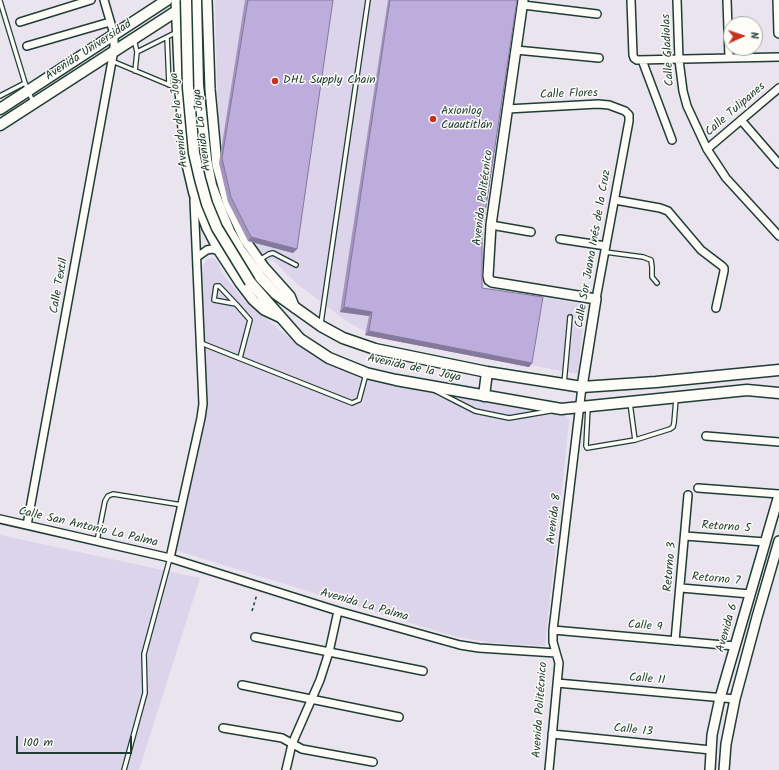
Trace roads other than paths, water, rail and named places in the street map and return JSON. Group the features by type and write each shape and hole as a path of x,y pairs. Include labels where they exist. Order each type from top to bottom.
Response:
{"main road":[{"name":"Avenida Universidad","path":"0,110 26,87 167,0"},
{"name":"Avenida de la Joya","path":"186,0 188,88 194,153 207,204 217,228 250,282 279,317 300,339 312,347 329,358 366,373 426,386 561,409 747,390 779,393"},
{"name":"Avenida Universidad","path":"0,125 193,0"},
{"name":"Avenida de la Joya","path":"196,0 198,85 206,159 211,185 220,209 229,231 240,250 261,278 276,294 321,326 343,338 375,348 487,372 582,387 656,382 779,370"},
{"path":"484,396 487,372"}],"street":[{"path":"20,22 91,0"},
{"name":"Calle Textil","path":"27,525 114,50 114,34 104,0"},
{"name":"Avenida La Joya","path":"176,0 185,156 194,194 207,228 219,251 240,283 253,300 264,310 279,317"},
{"name":"Avenida La Joya","path":"207,0 210,90 217,164 228,204 245,240 290,296 295,308"},
{"path":"631,0 634,58 637,60 779,57"},
{"name":"Calle Gladiolas","path":"678,0 679,60 683,91 687,106 708,149 726,178 779,236"},
{"path":"727,0 729,58"},
{"path":"778,0 779,33"},
{"path":"523,2 597,14"},
{"name":"Avenida Politécnico","path":"523,2 491,225 488,276 489,280 492,282 596,299"},
{"path":"28,46 110,22"},
{"path":"516,50 599,58"},
{"path":"642,60 672,140"},
{"name":"Calle Tulipanes","path":"708,149 779,88"},
{"name":"Calle Flores","path":"507,109 598,104 609,105 625,111 629,115"},
{"name":"Calle Sor Juana Inés de la Cruz","path":"582,387 629,115"},
{"path":"741,120 779,164"},
{"path":"170,558 203,404 194,194"},
{"path":"615,200 660,208 668,211 701,250 724,268 716,308"},
{"path":"491,225 531,232"},
{"path":"560,239 605,249"},
{"path":"197,257 207,250 212,249 219,251"},
{"name":"Avenida 8","path":"556,653 553,642 553,630 577,425 583,407 582,387"},
{"path":"706,436 779,442"},
{"path":"698,488 779,494"},
{"name":"Avenida 6","path":"710,770 711,750 720,698 779,494"},
{"name":"Retorno 3","path":"675,641 681,588 688,495"},
{"name":"Calle San Antonio La Palma","path":"0,519 170,558"},
{"name":"Retorno 5","path":"685,536 765,542"},
{"name":"Avenida 6","path":"724,770 726,744 735,699 779,541"},
{"name":"Avenida La Palma","path":"170,558 338,610 460,645 479,648 556,653"},
{"name":"Retorno 7","path":"681,588 750,594"},
{"path":"286,770 292,744 320,680 329,652 338,610"},
{"name":"Calle 9","path":"553,630 735,646"},
{"path":"255,636 423,671"},
{"name":"Avenida Politécnico","path":"549,770 558,684 559,663 556,653"},
{"name":"Calle 11","path":"558,684 735,699"},
{"path":"242,685 399,717"},
{"path":"223,728 282,738 302,748 373,762"},
{"name":"Calle 13","path":"552,734 711,750"}],"lane":[{"path":"321,326 368,0"},
{"path":"0,1 26,87 33,103"},
{"path":"137,52 177,32"},
{"path":"167,37 169,85"},
{"path":"133,38 137,52 135,71"},
{"path":"112,61 180,90"},
{"path":"168,62 179,61"},
{"path":"0,96 26,87"},
{"path":"605,249 651,260 652,277 657,283"},
{"path":"260,260 273,253 296,265"},
{"path":"236,304 214,300 216,286 219,286 236,304 250,320 240,358"},
{"path":"564,384 570,317"},
{"path":"201,343 352,403 359,400 366,373"},
{"path":"426,386 475,411 509,418 561,409"},
{"path":"583,407 587,425 587,448 635,440 670,429 673,427 674,423 676,397"},
{"path":"630,402 635,440"},
{"path":"577,425 587,425"},
{"path":"96,541 105,501 108,496 113,494 182,505"},
{"path":"124,770 145,693 144,654 170,558"}],"place":[{"name":"DHL Supply Chain","path":"275,81"},
{"name":"Axionlog Cuautitlán","path":"433,119"}]}
